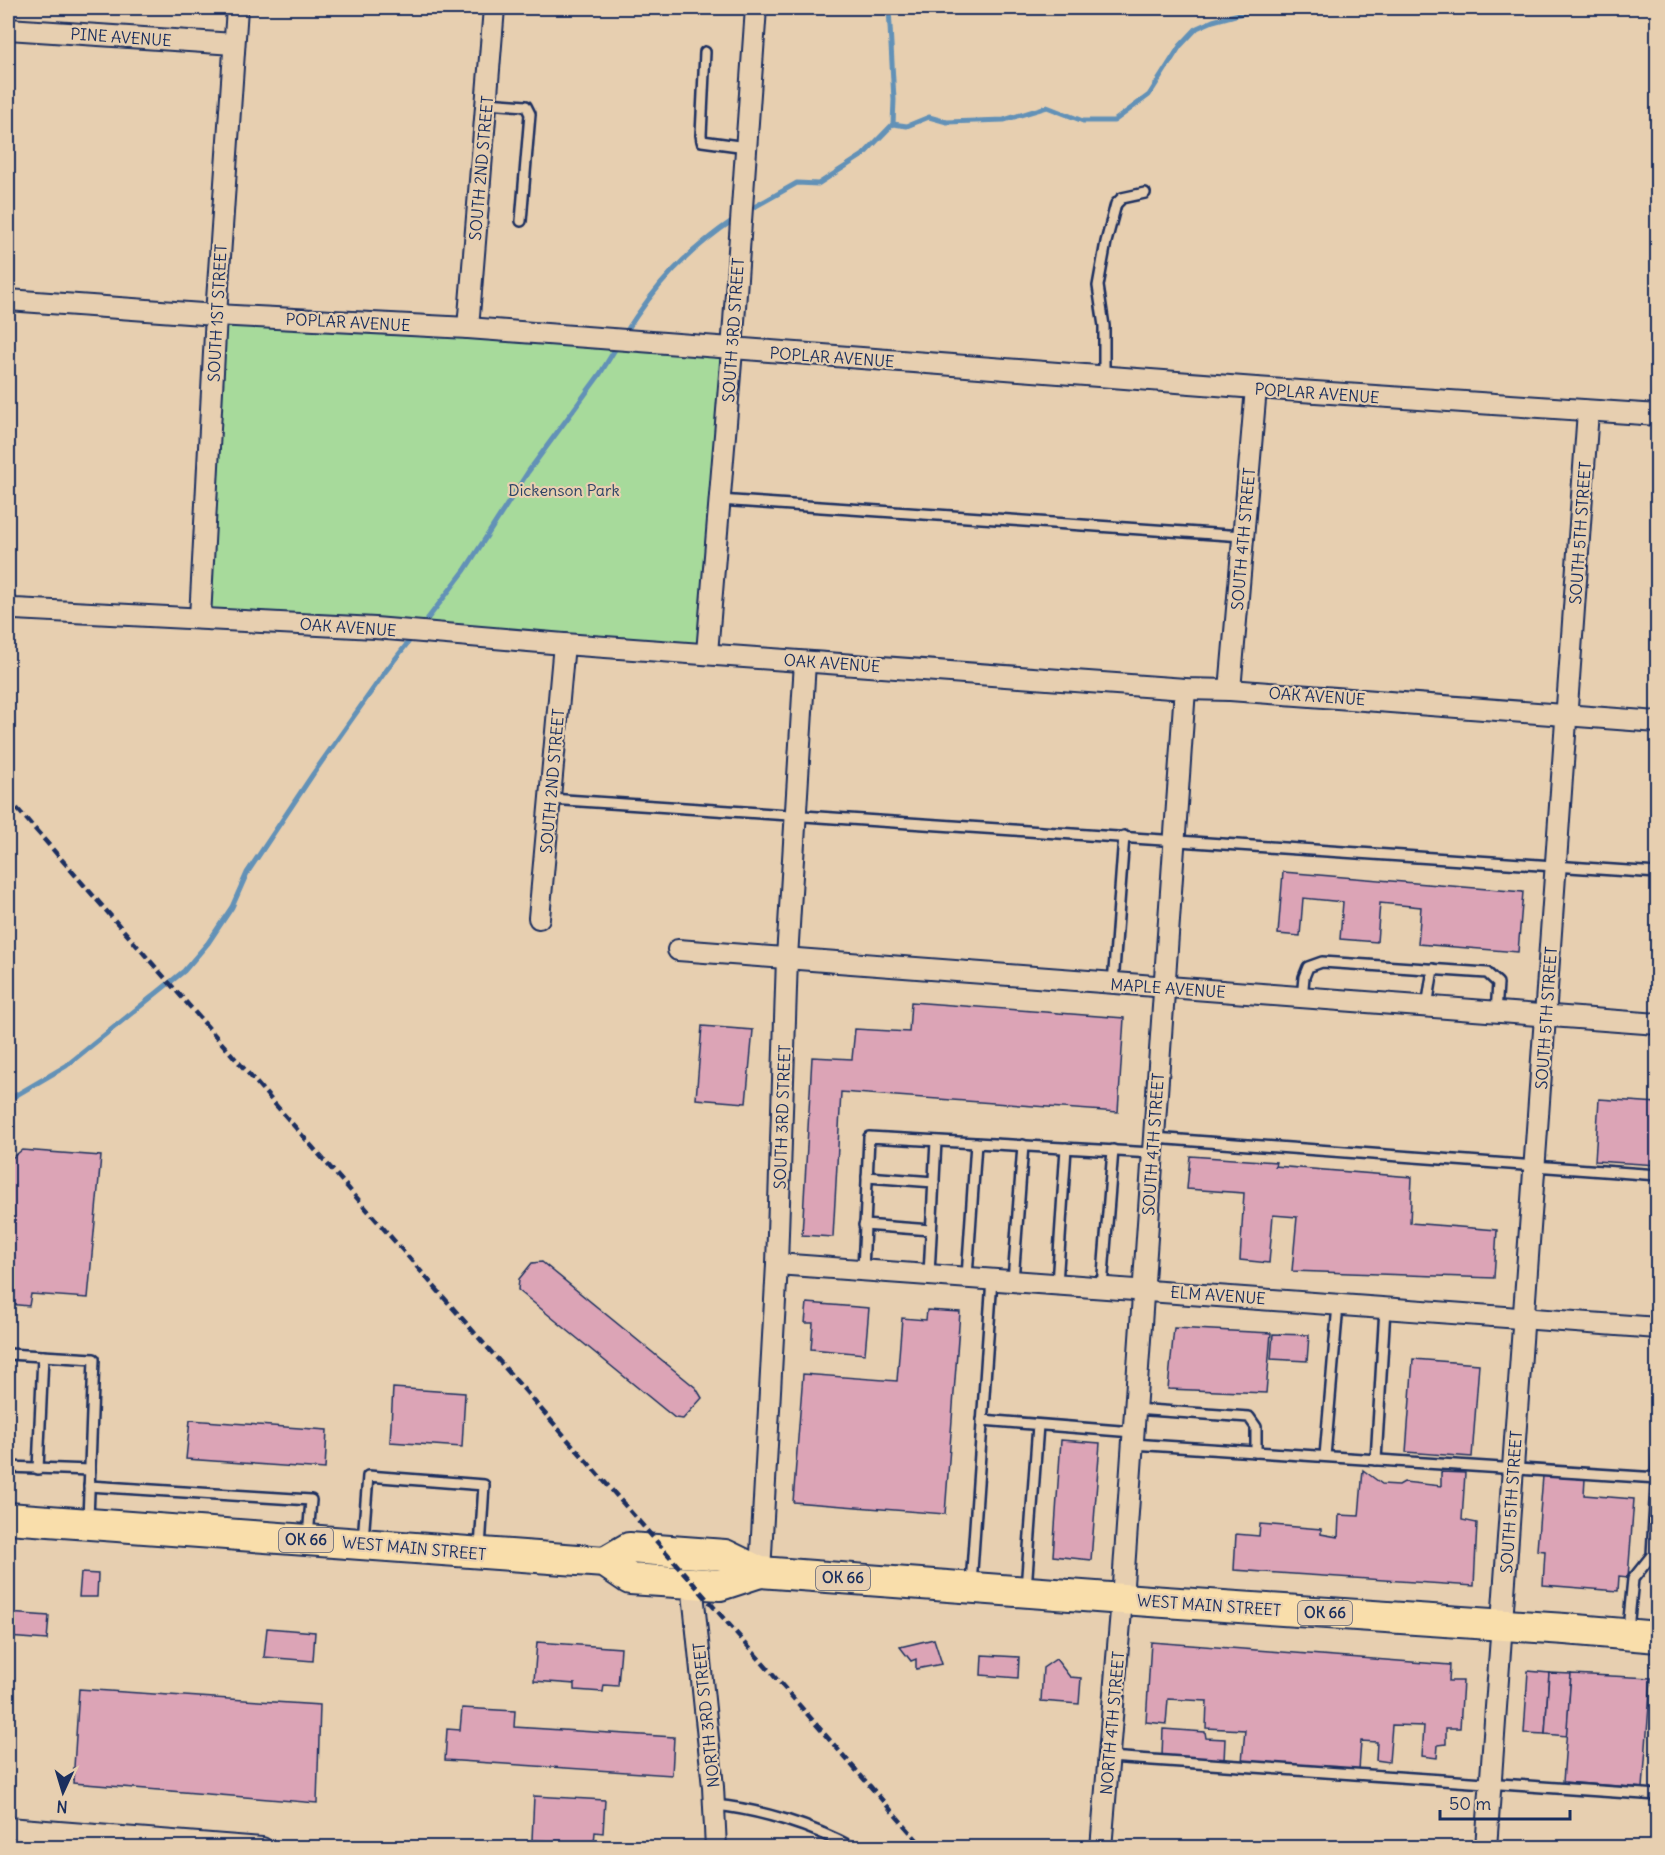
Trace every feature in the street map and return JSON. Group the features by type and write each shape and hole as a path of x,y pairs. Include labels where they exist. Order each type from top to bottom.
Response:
{"main road":[{"name":"WEST MAIN STREET","path":"8,1518 605,1562 630,1580 720,1585 760,1572"},
{"name":"WEST MAIN STREET","path":"605,1562 628,1548 725,1555 760,1572 1658,1637"}],"street":[{"name":"SOUTH 1ST STREET","path":"200,618 216,315 237,8"},
{"name":"SOUTH 2ND STREET","path":"468,328 494,8"},
{"name":"SOUTH 3RD STREET","path":"706,653 732,350 756,8"},
{"name":"PINE AVENUE","path":"8,29 234,44"},
{"name":"POPLAR AVENUE","path":"8,300 216,315 468,328 732,350 1658,415"},
{"name":"SOUTH 4TH STREET","path":"1230,690 1256,388"},
{"name":"SOUTH 5TH STREET","path":"1486,1848 1588,411"},
{"name":"OAK AVENUE","path":"8,607 375,628 805,662 1185,689 1230,690 1658,722"},
{"name":"SOUTH 2ND STREET","path":"539,918 564,644"},
{"name":"SOUTH 3RD STREET","path":"760,1572 777,1264 787,958 805,662"},
{"name":"SOUTH 4TH STREET","path":"1122,1599 1185,689"},
{"name":"MAPLE AVENUE","path":"678,950 1658,1024"},
{"name":"ELM AVENUE","path":"777,1264 1658,1328"},
{"name":"NORTH 3RD STREET","path":"692,1583 714,1805 716,1848"},
{"name":"NORTH 4TH STREET","path":"1101,1848 1122,1599"},
{"path":"8,1828 262,1848"}],"lane":[{"path":"705,52 700,135 702,141 745,155"},
{"path":"486,103 526,106 530,114 521,221"},
{"path":"1104,377 1104,326 1098,286 1106,242 1116,204 1122,198 1145,193"},
{"path":"719,500 1243,536"},
{"path":"550,799 1658,873"},
{"path":"1113,984 1124,836"},
{"path":"1302,998 1304,976 1308,967 1322,962 1487,973 1498,983 1496,1013"},
{"path":"1427,1007 1433,969"},
{"path":"862,1270 869,1137 1113,1150 1153,1146 1535,1166 1658,1175"},
{"path":"928,1274 936,1141"},
{"path":"967,1277 976,1143"},
{"path":"1013,1281 1023,1145"},
{"path":"1057,1284 1066,1148"},
{"path":"1102,1287 1113,1150"},
{"path":"867,1178 934,1182"},
{"path":"864,1225 931,1230"},
{"path":"971,1587 992,1279"},
{"path":"1325,1456 1338,1305"},
{"path":"1377,1460 1384,1308"},
{"path":"8,1354 94,1359 88,1524"},
{"path":"38,1468 43,1356"},
{"path":"1134,1409 1249,1417 1256,1427 1256,1452"},
{"path":"982,1420 1256,1452 1657,1478"},
{"path":"1026,1592 1038,1425"},
{"path":"1627,1634 1633,1579 1652,1555 1658,1448"},
{"path":"8,1467 90,1470"},
{"path":"363,1544 368,1476 484,1485 480,1554"},
{"path":"89,1486 311,1500 308,1540"},
{"path":"1109,1757 1658,1795"},
{"path":"714,1805 761,1812 853,1848"}],"green space":[{"name":"Dickenson Park","path":"216,315 732,350 707,653 200,618"}],"building":[{"path":"1283,872 1523,892 1518,952 1418,944 1421,907 1380,903 1377,942 1340,939 1343,902 1303,898 1300,936 1278,934"},
{"path":"911,1002 1124,1018 1118,1112 841,1092 833,1237 802,1235 812,1057 852,1059 855,1029 909,1032"},
{"path":"702,1026 753,1030 746,1103 696,1099"},
{"path":"1599,1099 1658,1103 1658,1165 1595,1161"},
{"path":"22,1150 101,1156 88,1298 31,1294 29,1306 8,1304 8,1161"},
{"path":"1190,1156 1276,1162 1275,1166 1412,1177 1410,1223 1497,1230 1494,1278 1292,1271 1297,1217 1273,1215 1269,1263 1240,1260 1244,1193 1187,1189"},
{"path":"542,1262 696,1388 702,1398 683,1419 675,1418 518,1290 519,1279 532,1263"},
{"path":"807,1303 869,1308 865,1354 811,1349 813,1323 805,1323"},
{"path":"927,1310 960,1312 945,1514 793,1502 803,1374 897,1381 902,1318 926,1320"},
{"path":"1174,1328 1271,1333 1266,1393 1168,1389"},
{"path":"1273,1334 1309,1335 1307,1361 1271,1359"},
{"path":"1413,1359 1479,1364 1472,1457 1406,1452"},
{"path":"393,1388 465,1393 462,1447 390,1442"},
{"path":"190,1420 327,1430 325,1469 186,1459"},
{"path":"1061,1440 1100,1443 1091,1560 1053,1556"},
{"path":"1363,1470 1382,1484 1399,1485 1404,1482 1441,1486 1441,1472 1465,1473 1462,1520 1477,1523 1474,1586 1234,1570 1236,1534 1259,1536 1260,1524 1321,1529 1321,1534 1338,1537 1339,1515 1359,1516"},
{"path":"1543,1476 1585,1479 1584,1495 1634,1499 1628,1577 1619,1576 1618,1591 1543,1585 1545,1551 1537,1550"},
{"path":"81,1573 98,1574 97,1597 79,1597"},
{"path":"8,1613 49,1616 47,1640 8,1637"},
{"path":"267,1628 315,1632 313,1661 264,1657"},
{"path":"934,1639 942,1664 916,1669 916,1659 911,1661 900,1647"},
{"path":"537,1642 621,1648 618,1686 604,1685 603,1692 575,1690 575,1684 534,1681"},
{"path":"1151,1642 1450,1665 1449,1681 1463,1681 1460,1728 1446,1728 1446,1744 1438,1745 1437,1758 1422,1756 1424,1726 1392,1725 1389,1762 1376,1760 1377,1742 1361,1741 1359,1770 1242,1762 1245,1730 1206,1728 1207,1701 1168,1699 1166,1724 1146,1722"},
{"path":"982,1655 1019,1657 1018,1678 981,1675"},
{"path":"1056,1659 1070,1677 1081,1678 1079,1704 1041,1701 1043,1668"},
{"path":"1528,1671 1549,1673 1545,1734 1524,1733"},
{"path":"1549,1673 1571,1674 1567,1736 1545,1734"},
{"path":"1571,1674 1651,1678 1643,1788 1563,1782"},
{"path":"79,1689 320,1705 317,1803 73,1783"},
{"path":"462,1708 515,1711 514,1727 674,1737 672,1775 445,1760 447,1729 460,1730"},
{"path":"1163,1729 1205,1732 1206,1738 1225,1739 1224,1761 1162,1756"},
{"path":"534,1796 605,1800 603,1833 595,1832 594,1843 532,1840"}],"waterway":[{"path":"747,211 797,183 818,184 863,155 893,124 894,100 889,8"},
{"path":"893,124 907,126 929,117 947,122 1004,120 1047,107 1083,121 1114,121 1149,95 1180,46 1197,28 1213,21 1261,8"},
{"path":"624,335 648,300 673,270 702,243 736,218"},
{"path":"422,626 465,570 528,472 600,374 619,343"},
{"path":"8,1100 66,1066 184,971 208,943 232,907 247,873 313,774 414,635"}],"railway":[{"path":"8,798 924,1848"}]}
